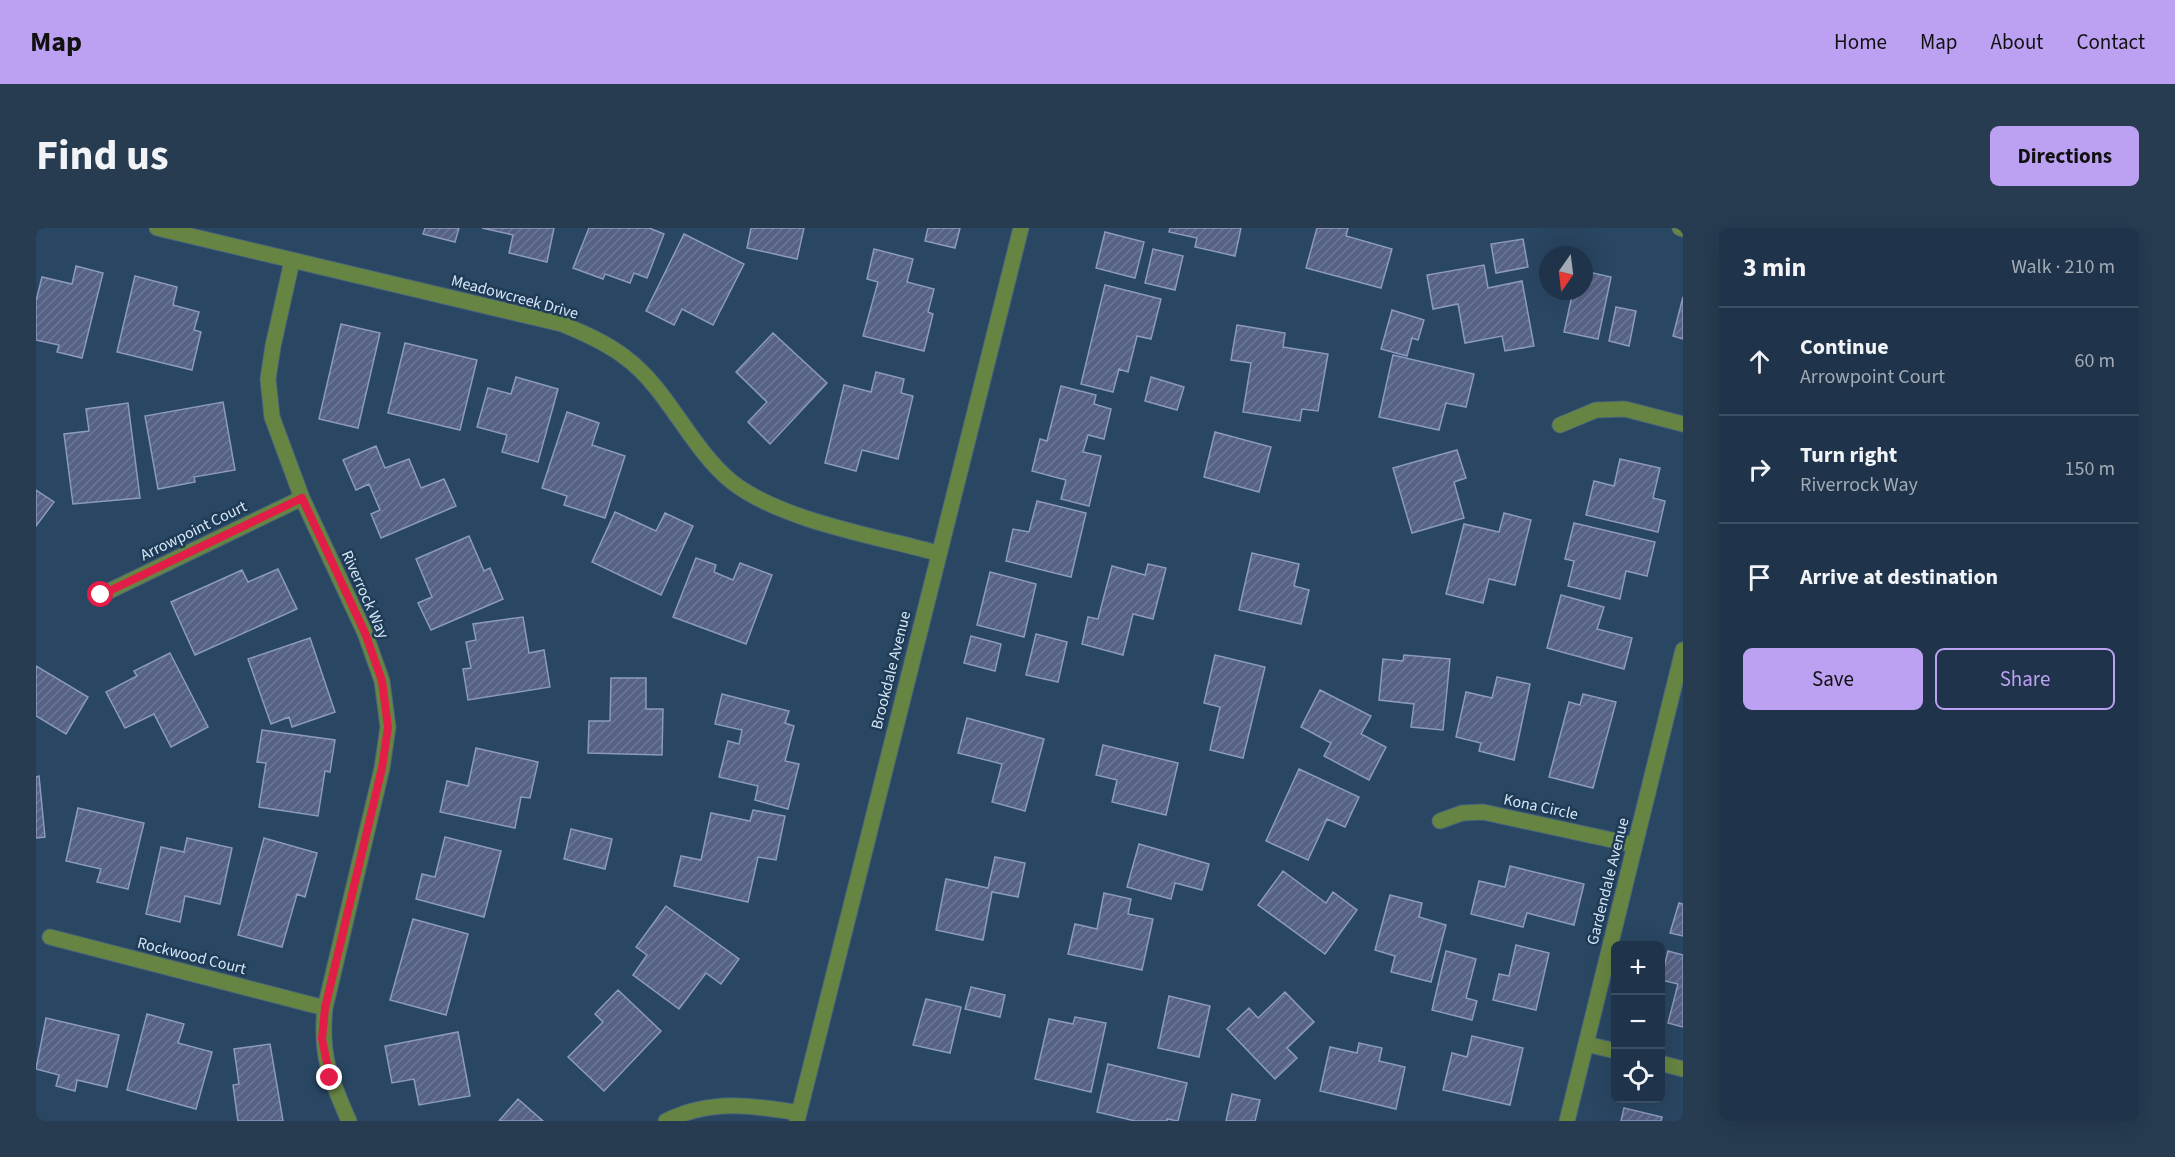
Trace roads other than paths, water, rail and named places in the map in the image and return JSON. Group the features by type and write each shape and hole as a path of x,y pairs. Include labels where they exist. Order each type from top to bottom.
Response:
{"street":[{"name":"Meadowcreek Drive","path":"157,228 562,324 594,337 628,358 705,455 731,481 757,500 802,516 937,553"},
{"name":"Brookdale Avenue","path":"798,1117 937,553 1021,228"},
{"name":"Riverrock Way","path":"292,261 268,379 272,417 302,498 365,633 382,681 388,727 382,768 325,1008 322,1039 330,1078 349,1121"},
{"path":"1560,425 1596,410 1624,410 1683,424"},
{"name":"Arrowpoint Court","path":"101,595 302,498"},
{"name":"Gardendale Avenue","path":"1567,1121 1683,650"},
{"name":"Kona Circle","path":"1440,821 1462,813 1483,812 1635,845"},
{"name":"Rockwood Court","path":"50,937 325,1008"},
{"path":"1586,1044 1611,1050"},
{"path":"1665,1064 1683,1069"},
{"path":"666,1121 681,1113 718,1104 752,1105 798,1117"}]}
